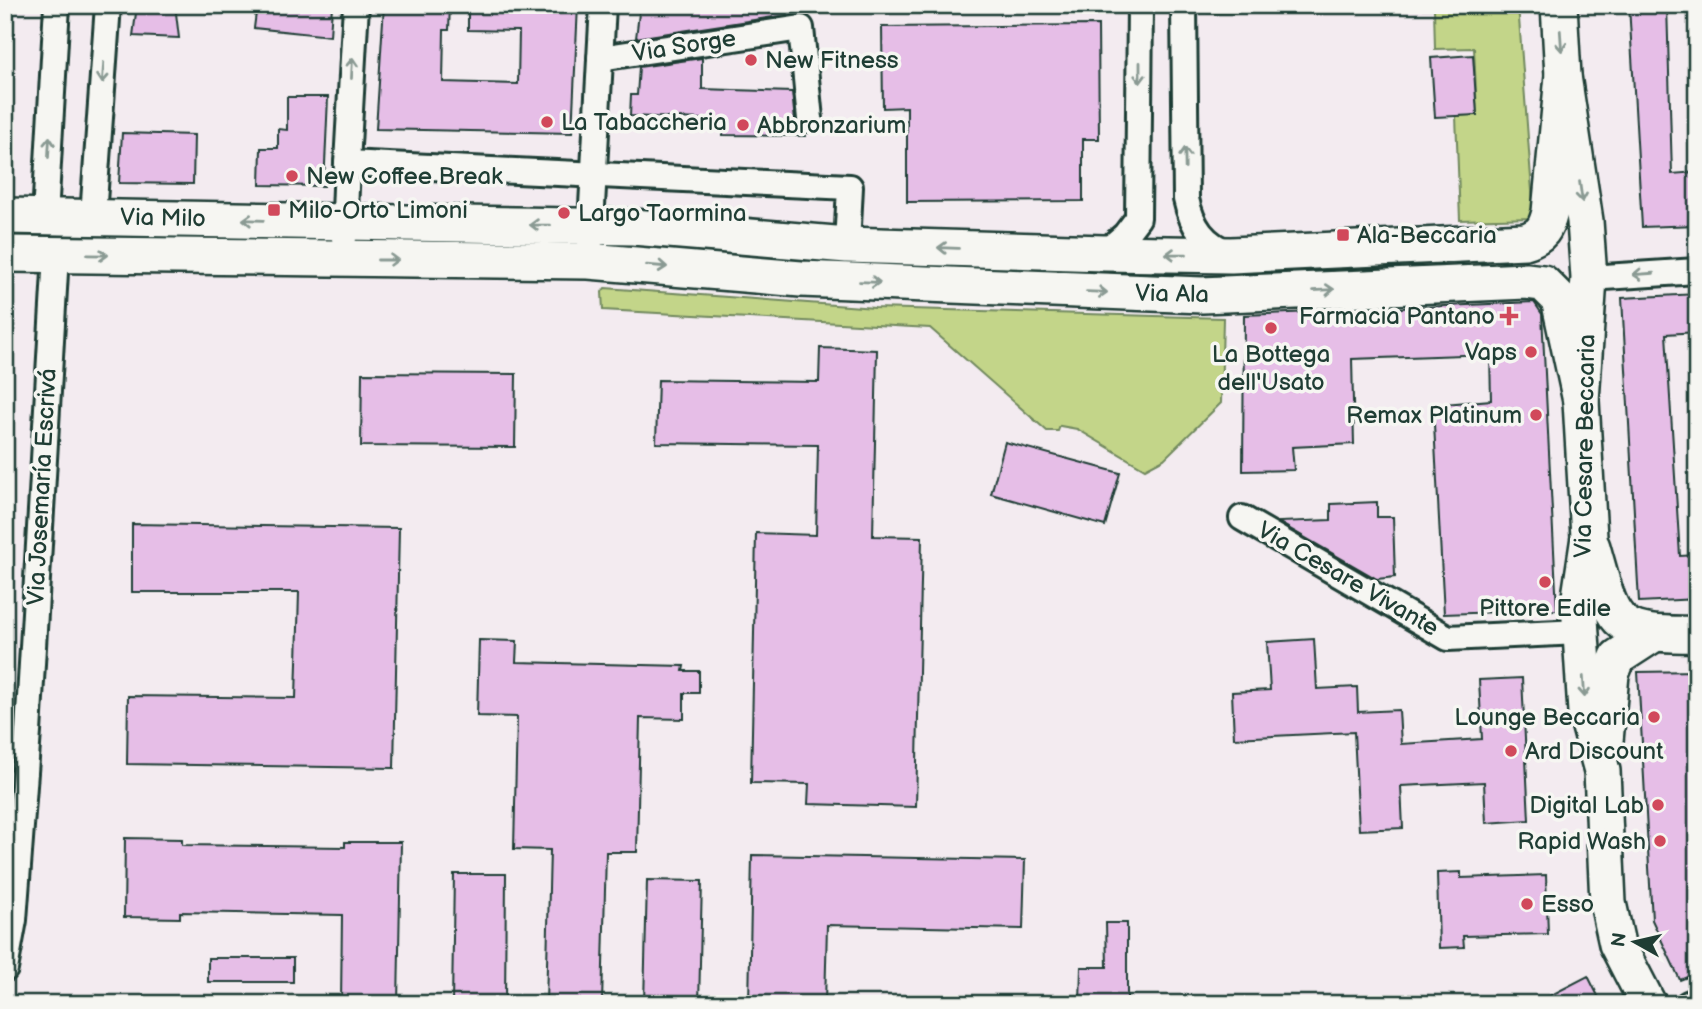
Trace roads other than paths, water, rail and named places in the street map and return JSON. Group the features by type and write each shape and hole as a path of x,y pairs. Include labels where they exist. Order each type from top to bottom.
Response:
{"main road":[{"name":"Via Cesare Beccaria","path":"1559,5 1563,76 1585,221 1589,278 1581,401 1589,537 1579,603 1586,712 1602,771 1608,903 1617,944 1648,1004"},
{"name":"Via Ala","path":"591,226 847,245 1104,253 1231,255 1525,241 1537,237 1546,228 1550,212 1563,76"},
{"name":"Via Milo","path":"5,216 591,226"},
{"name":"Via Milo","path":"5,254 589,261"},
{"name":"Via Ala","path":"589,261 801,279 1202,295 1526,281 1543,283 1559,299 1581,401"},
{"path":"1589,537 1612,613 1630,627 1652,635 1697,634"},
{"path":"1602,771 1611,674 1618,657 1652,635"}],"street":[{"path":"46,216 57,5"},
{"path":"93,216 108,5"},
{"path":"331,259 333,222 347,163 356,5"},
{"path":"589,261 603,5"},
{"path":"1104,253 1125,235 1138,218 1140,5"},
{"path":"1184,5 1186,199 1195,228 1217,248 1231,255"},
{"name":"Via Sorge","path":"600,58 801,28 810,119"},
{"path":"347,163 850,187 847,245"},
{"name":"Via Josemaría Escrivá","path":"5,969 15,920 56,255"},
{"path":"1589,278 1697,271"},
{"name":"Via Cesare Vivante","path":"1242,518 1448,638 1580,632"},
{"path":"1688,1004 1697,1000"}],"place":[{"name":"New Fitness","path":"751,60"},
{"name":"La Tabaccheria","path":"547,122"},
{"name":"Abbronzarium","path":"743,125"},
{"name":"New Coffee Break","path":"292,176"},
{"name":"Milo-Orto Limoni","path":"274,210"},
{"name":"Largo Taormina","path":"564,213"},
{"name":"Ala-Beccaria","path":"1343,235"},
{"name":"Farmacia Pantano","path":"1509,316"},
{"name":"La Bottega dell'Usato","path":"1271,328"},
{"name":"Vaps","path":"1531,352"},
{"name":"Remax Platinum","path":"1536,415"},
{"name":"Pittore Edile","path":"1545,582"},
{"name":"Lounge Beccaria","path":"1654,717"},
{"name":"Ard Discount","path":"1511,751"},
{"name":"Digital Lab","path":"1658,805"},
{"name":"Rapid Wash","path":"1660,841"},
{"name":"Esso","path":"1527,904"}]}
